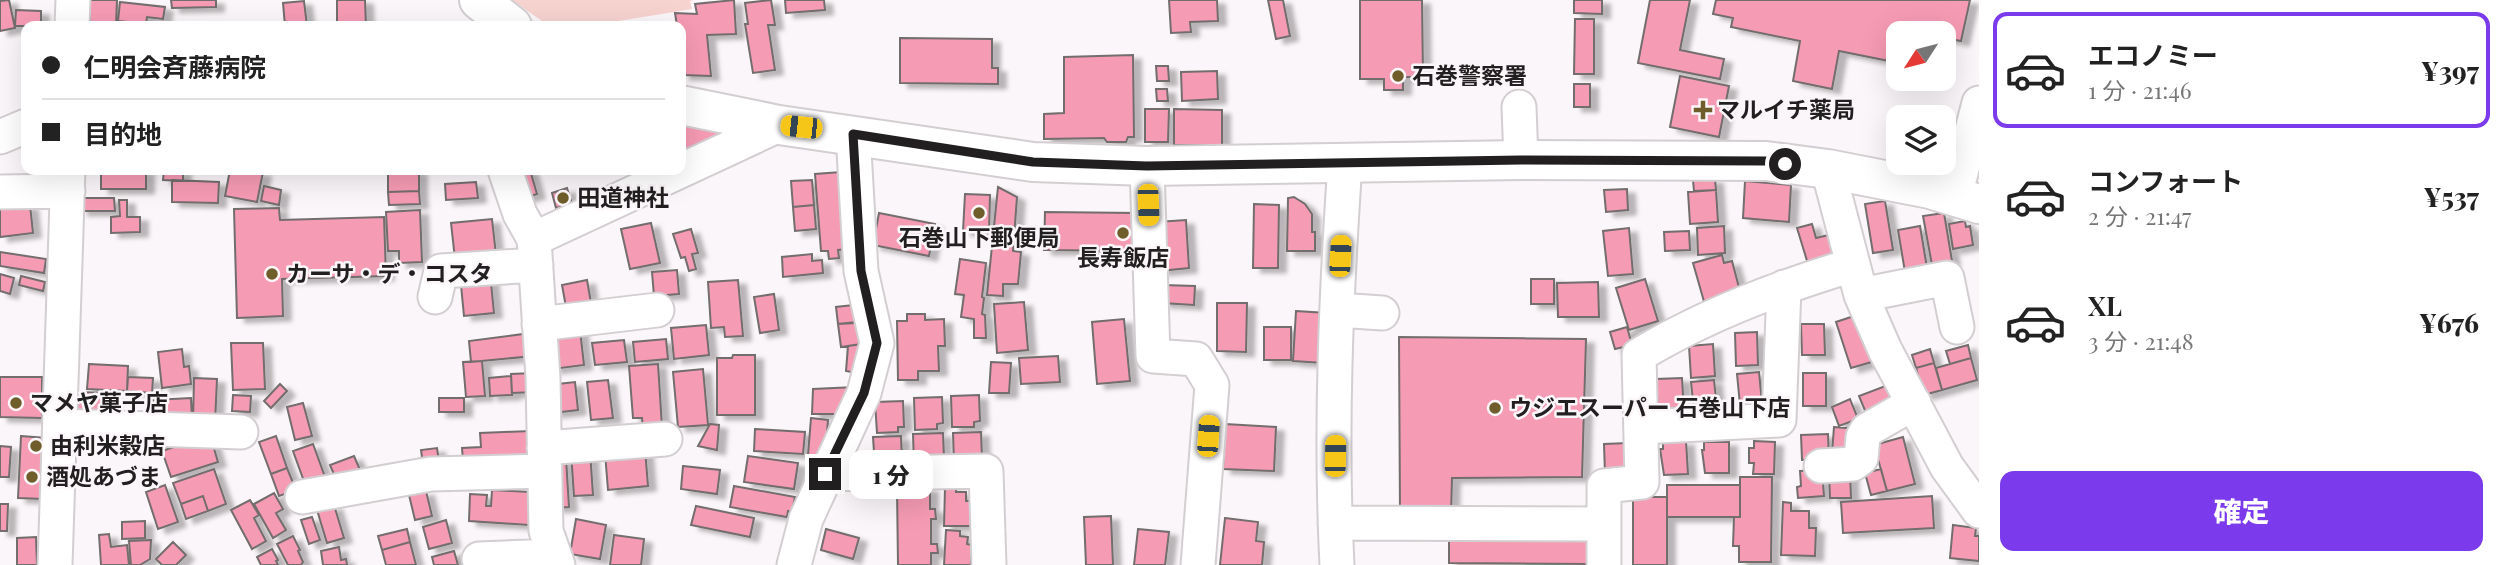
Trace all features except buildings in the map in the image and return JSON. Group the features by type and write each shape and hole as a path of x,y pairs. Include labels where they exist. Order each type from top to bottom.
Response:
{"highway":[{"path":"686,106 779,125 1033,162 1147,166 1521,160 1766,161 1828,169 1967,200"}],"street":[{"path":"72,21 73,0"},
{"path":"1967,200 1979,103"},
{"path":"1519,107 1521,160"},
{"path":"686,173 779,125"},
{"path":"0,136 21,128"},
{"path":"794,565 806,519 864,393 877,343 861,271 853,134"},
{"path":"1337,565 1335,523 1338,310 1345,163"},
{"path":"1147,166 1153,356 1196,359 1212,385 1198,565"},
{"path":"1828,169 1857,280 1885,350 1947,467 1978,505"},
{"path":"479,559 556,561 546,531 543,378 535,252 507,175"},
{"path":"435,298 441,271 535,252 683,175"},
{"path":"0,192 68,180 55,565"},
{"path":"1604,565 1604,485 1642,482 1639,355 1678,331 1784,287 1857,280 1947,278 1957,327"},
{"path":"1640,427 1779,420 1784,287"},
{"path":"539,324 657,310"},
{"path":"1338,310 1382,313"},
{"path":"1821,466 1853,464 1861,458 1863,437 1867,430 1914,403"},
{"path":"60,426 241,432"},
{"path":"302,497 431,474 665,439"},
{"path":"825,474 986,471 989,565"},
{"path":"1335,523 1604,524"}],"shaded area":[{"path":"512,0 695,0 690,1 692,9 619,21 542,21"}],"place":[{"name":"石巻警察署","path":"1398,76"},
{"name":"マルイチ薬局","path":"1703,110"},
{"name":"田道神社","path":"563,198"},
{"name":"石巻山下郵便局","path":"979,213"},
{"name":"長寿飯店","path":"1123,233"},
{"name":"カーサ・デ・コスタ","path":"272,274"},
{"name":"マメヤ菓子店","path":"16,403"},
{"name":"ウジエスーパー 石巻山下店","path":"1495,408"},
{"name":"由利米穀店","path":"36,446"},
{"name":"酒処あづま","path":"32,477"}],"route":[{"path":"825,474 864,393 877,343 861,271 853,134 1033,162 1147,166 1521,160 1766,161 1785,164"}]}
